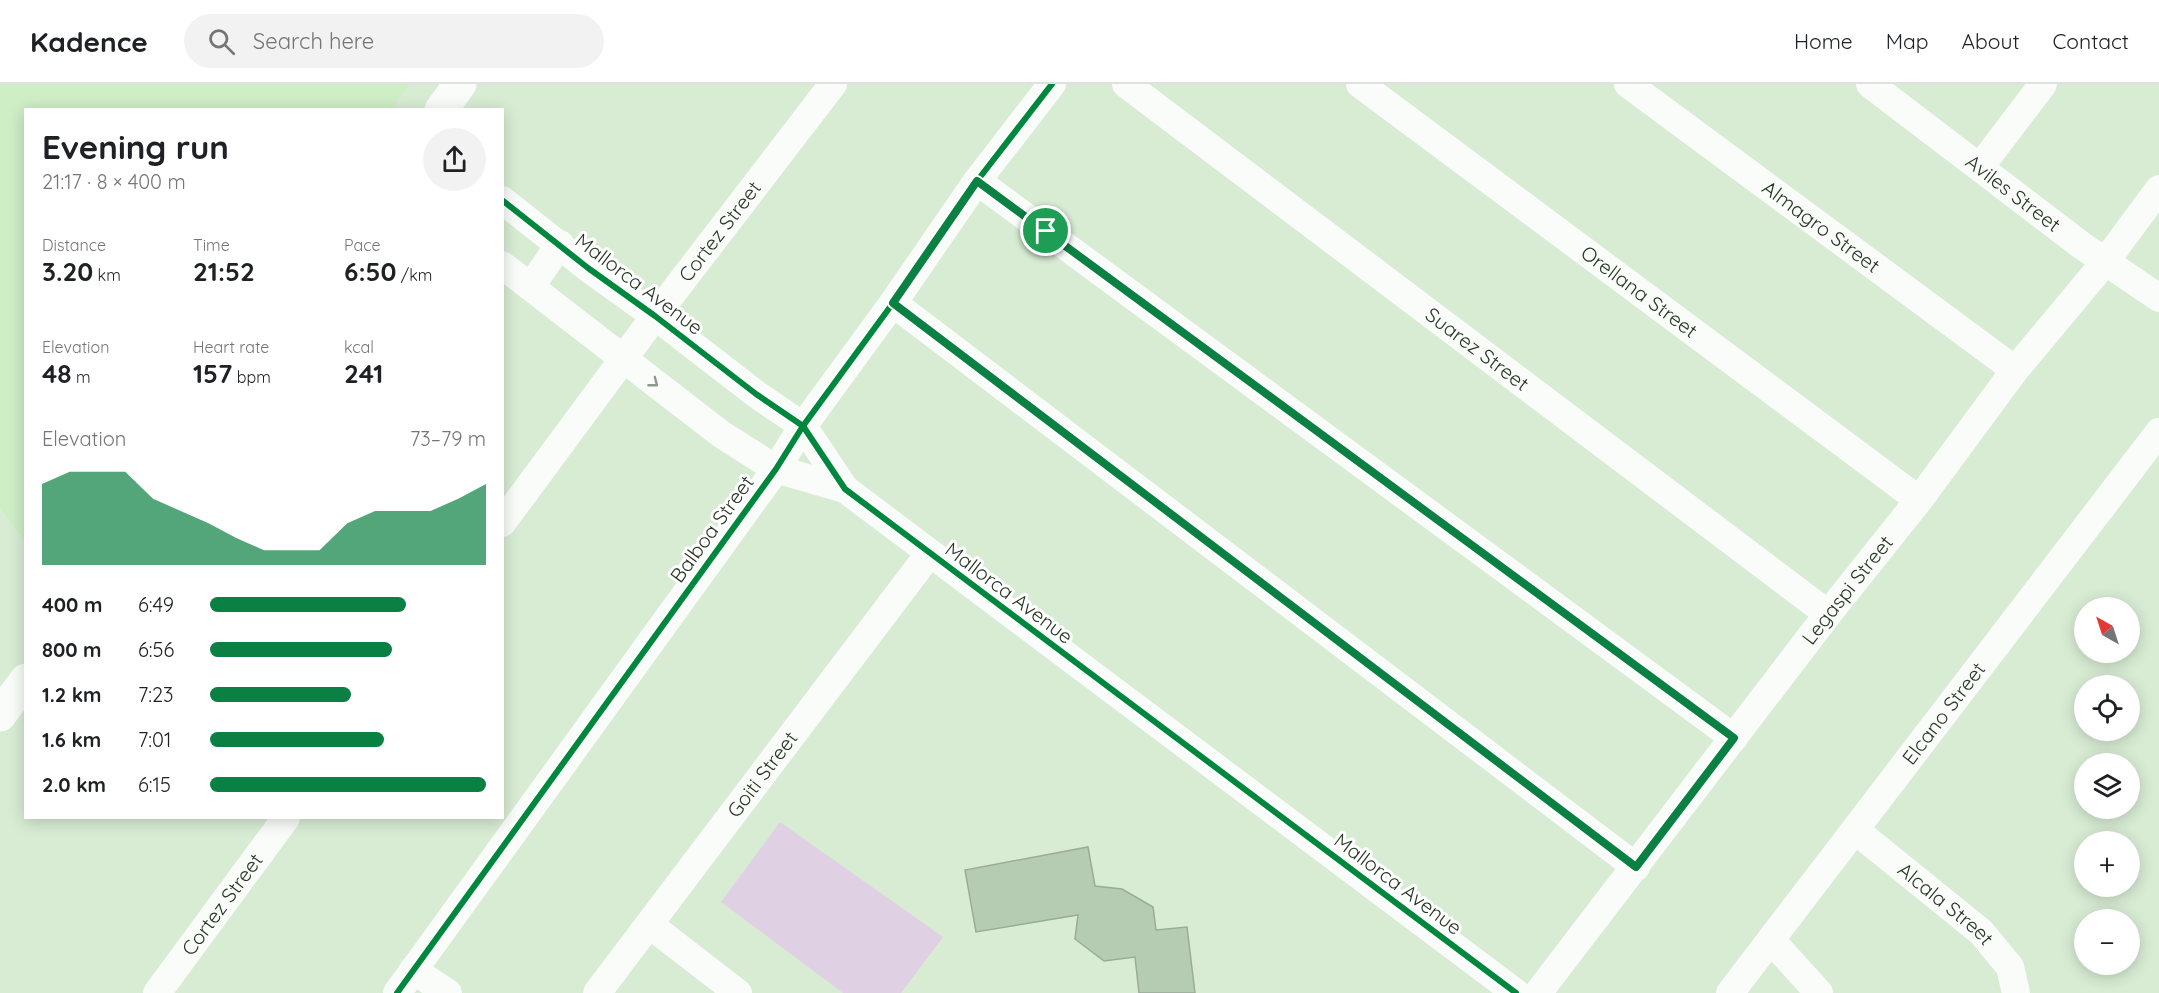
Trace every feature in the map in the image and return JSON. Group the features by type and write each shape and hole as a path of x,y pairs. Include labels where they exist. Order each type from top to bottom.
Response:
{"main road":[{"path":"442,108 460,84"},
{"path":"0,715 24,683"}],"street":[{"name":"Cortez Street","path":"504,520 655,316 833,84"},
{"name":"Balboa Street","path":"405,982 776,469 803,426 893,303 977,181 1052,84"},
{"name":"Suarez Street","path":"1126,84 1828,614"},
{"name":"Orellana Street","path":"1360,84 1919,500"},
{"name":"Almagro Street","path":"1628,84 2015,370"},
{"name":"Aviles Street","path":"1870,84 2105,262 2159,298"},
{"path":"1980,167 2043,84"},
{"path":"977,181 1734,738"},
{"name":"Legaspi Street","path":"1538,993 1828,614 1919,500 2015,370 2105,262 2159,189"},
{"name":"Mallorca Avenue","path":"504,202 588,268 655,316 756,394 803,426 844,489 1516,993"},
{"path":"531,286 560,244"},
{"name":"Mallorca Avenue","path":"504,266 721,434 776,469 844,489"},
{"path":"893,303 1636,867"},
{"name":"Elcano Street","path":"1730,993 2159,432"},
{"name":"Goiti Street","path":"597,993 929,554"},
{"name":"Cortez Street","path":"157,993 285,819"},
{"name":"Alcala Street","path":"1855,830 1980,933 2010,967 2016,993"},
{"path":"650,925 738,993"},
{"path":"1771,940 1819,993"},
{"path":"405,982 448,993"}],"shaded area":[{"path":"0,84 410,84 393,108 24,108 24,540 0,508"},
{"path":"780,822 943,937 901,993 843,993 721,902"}],"building":[{"path":"1088,847 1095,886 1122,889 1153,907 1156,930 1187,927 1195,993 1139,993 1135,957 1104,961 1075,939 1078,915 976,932 965,870"}],"cycle path":[{"path":"397,993 776,469 803,426 893,303 977,181 1052,84"},
{"path":"504,202 588,268 655,316 756,394 803,426 845,489 1516,993"}],"route":[{"path":"977,181 1046,231 1734,738 1636,867 893,303 977,181"}]}
